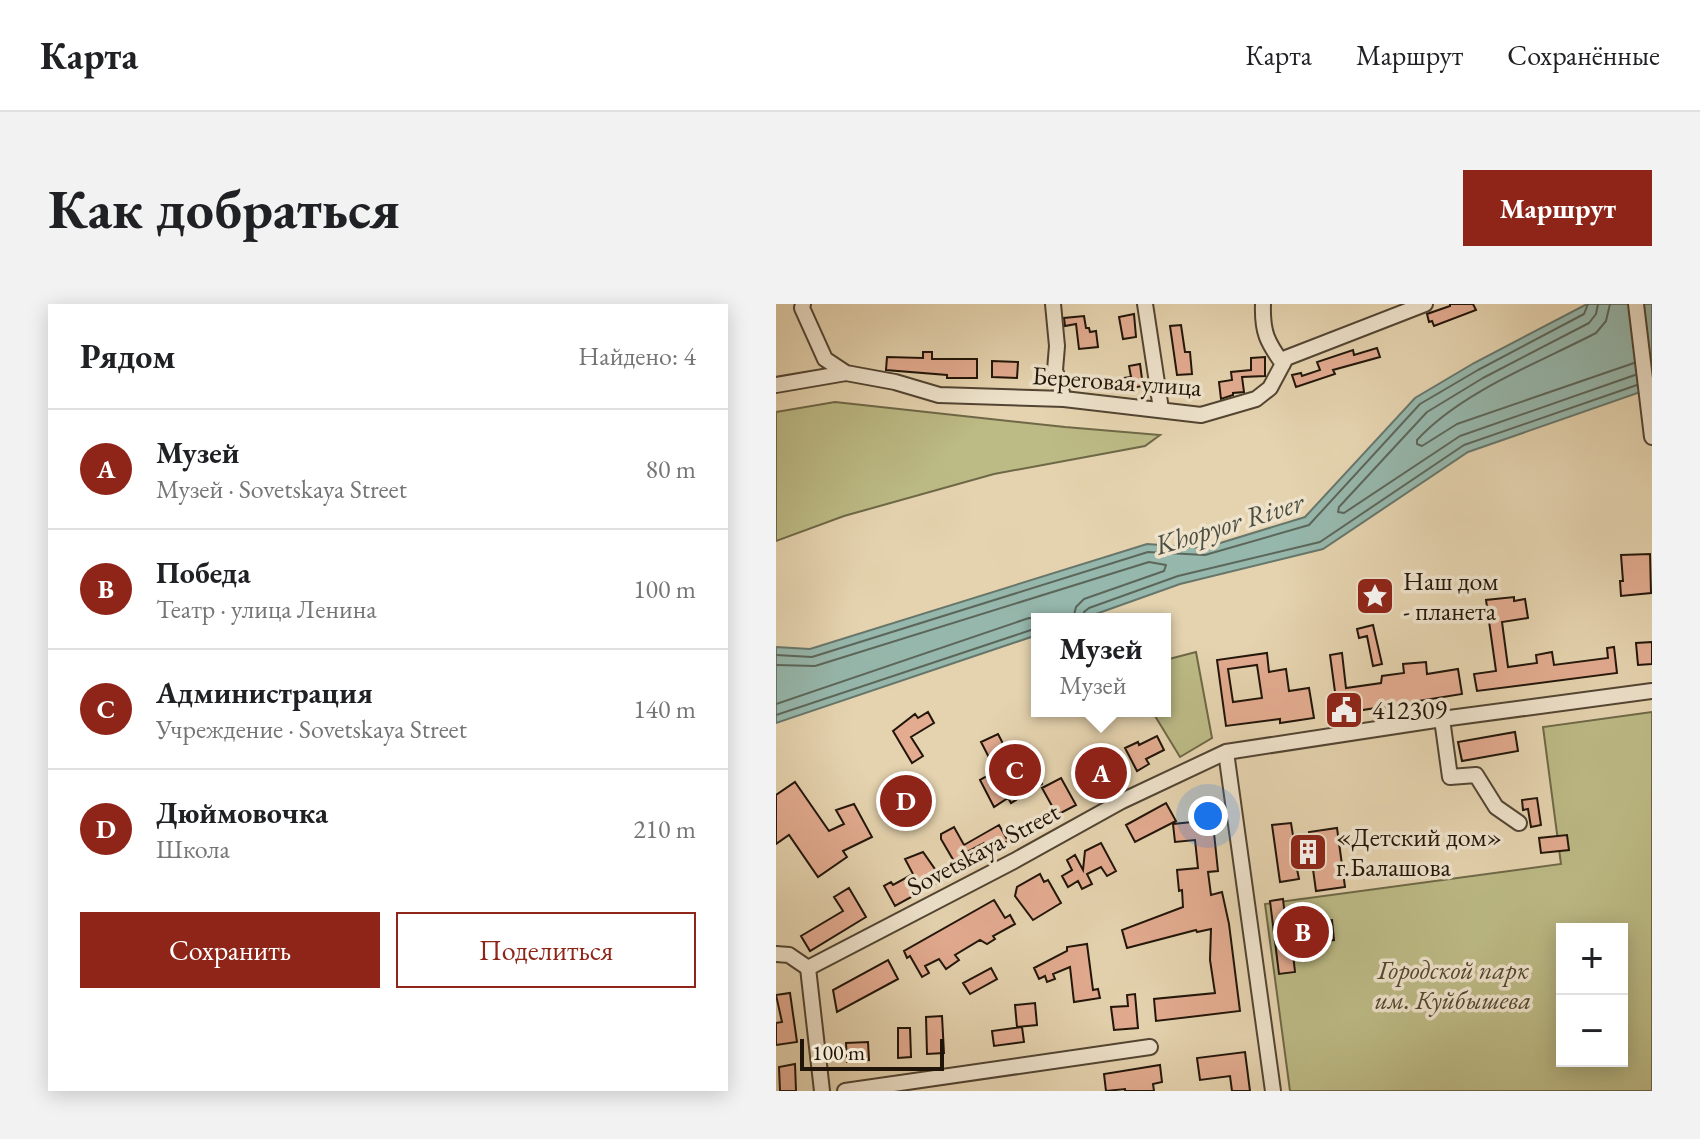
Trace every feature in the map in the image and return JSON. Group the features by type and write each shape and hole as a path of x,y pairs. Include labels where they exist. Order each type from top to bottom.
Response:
{"street":[{"path":"803,304 802,308 825,359 846,373"},
{"path":"1053,304 1057,346 1055,370 1064,399"},
{"path":"1145,304 1161,409"},
{"path":"1263,304 1263,326 1268,343 1283,364"},
{"name":"Береговая улица","path":"776,385 846,373 895,382 939,395 1064,399 1201,415 1256,399 1270,388 1286,358 1425,304"},
{"path":"1636,304 1652,437"},
{"name":"Sovetskaya Street","path":"808,968 1178,772 1226,752 1652,691"},
{"path":"1442,719 1450,777 1476,775 1496,807 1519,823"},
{"path":"1226,752 1273,1091"},
{"path":"776,954 789,955 808,968 822,1091"},
{"path":"845,1091 1150,1047"}],"green space":[{"path":"835,402 1160,435 1145,446 994,474 844,516 776,541 776,412"},
{"path":"1196,652 1212,738 1180,757 1156,717 1171,717 1171,658"},
{"name":"Городской парк им. Куйбышева","path":"1652,712 1652,1091 1290,1091 1265,904 1561,864 1543,727"}],"water":[{"path":"1587,304 1652,304 1652,388 1468,452 1323,549 1180,584 1099,613 1031,613 1031,637 776,723 776,647 810,649 1147,544 1204,548 1305,517 1415,398 1474,363"}],"building":[{"path":"1450,304 1473,304 1476,310 1434,326 1432,321 1429,322 1427,314"},
{"path":"1134,314 1136,337 1123,339 1119,317"},
{"path":"1084,316 1086,328 1090,332 1096,331 1098,347 1079,349 1076,324 1065,326 1064,318"},
{"path":"1181,325 1185,352 1190,352 1192,374 1177,375 1170,326"},
{"path":"1377,348 1380,357 1333,370 1335,374 1296,387 1292,375 1301,373 1302,376 1320,370 1317,362 1353,350 1354,355"},
{"path":"923,352 932,352 932,359 977,359 977,378 947,378 947,375 886,370 887,357 923,358"},
{"path":"1265,357 1265,376 1242,377 1244,392 1221,399 1219,382 1232,380 1231,372 1251,370 1251,358"},
{"path":"992,361 1018,362 1017,378 992,377"},
{"path":"1140,364 1143,386 1124,389 1123,378 1131,377 1129,366"},
{"path":"1650,554 1651,593 1621,596 1621,555"},
{"path":"1514,597 1514,601 1525,599 1528,618 1502,622 1508,667 1537,663 1536,655 1552,652 1554,665 1608,658 1607,648 1614,647 1617,673 1477,691 1474,674 1496,671 1486,600"},
{"path":"1373,625 1382,664 1373,666 1367,636 1359,638 1357,629"},
{"path":"1652,642 1652,664 1638,665 1636,643"},
{"path":"1267,653 1269,672 1286,669 1289,691 1309,688 1314,718 1226,726 1217,660","holes":["1257,665 1262,698 1233,702 1228,669"]},
{"path":"1342,653 1346,688 1381,683 1382,676 1404,673 1403,664 1426,662 1427,674 1458,669 1462,694 1338,714 1330,655"},
{"path":"928,712 934,723 911,737 923,756 912,763 893,731 915,714 918,718"},
{"path":"1515,732 1518,751 1462,761 1458,742"},
{"path":"998,734 1013,763 1033,752 1040,765 1034,768 1042,784 1011,803 1008,798 994,807 980,780 996,771 981,742"},
{"path":"1157,736 1164,750 1146,759 1149,764 1137,771 1125,748"},
{"path":"1093,752 1101,766 1105,764 1109,771 1113,768 1117,775 1112,778 1115,783 1097,793 1079,760"},
{"path":"920,778 927,791 921,794 927,805 897,821 885,798"},
{"path":"1061,778 1076,805 1057,815 1042,788"},
{"path":"795,782 829,831 844,824 836,810 854,804 872,837 843,851 847,857 818,877 789,835 776,844 776,795"},
{"path":"1537,798 1541,825 1531,827 1528,809 1523,810 1522,800"},
{"path":"1166,803 1176,821 1135,842 1126,825"},
{"path":"1202,821 1203,834 1214,833 1218,871 1208,872 1211,895 1222,892 1240,1011 1156,1021 1154,999 1215,993 1210,960 1211,929 1127,948 1122,930 1183,907 1177,870 1198,868 1195,840 1175,842 1173,824"},
{"name":"«Детский дом» г.Балашова","path":"1291,823 1294,842 1310,840 1309,832 1337,828 1345,887 1316,891 1312,862 1296,864 1299,879 1280,882 1272,825"},
{"path":"999,825 1008,841 989,852 984,843 967,852 973,863 895,906 884,886 891,882 893,885 913,874 905,859 923,852 942,879 955,863 941,834 954,827 964,845"},
{"path":"1567,835 1569,850 1541,853 1539,838"},
{"path":"1101,843 1116,871 1107,876 1101,867 1087,874 1092,884 1082,889 1078,881 1068,887 1062,876 1072,870 1067,860 1075,855 1083,870 1085,851"},
{"path":"1040,874 1044,882 1048,880 1061,903 1033,920 1015,896 1017,887"},
{"path":"849,888 866,917 810,951 801,936 843,911 834,897"},
{"path":"1283,899 1286,925 1332,920 1334,940 1292,945 1295,972 1279,974 1270,901"},
{"path":"994,900 1005,918 1010,915 1015,924 993,936 995,939 987,944 980,940 955,955 959,960 946,969 939,959 925,966 929,973 922,977 904,951"},
{"path":"1087,944 1093,990 1098,989 1100,998 1074,1002 1070,967 1053,974 1055,979 1047,982 1045,976 1039,979 1034,968 1067,951 1067,947"},
{"path":"888,960 898,979 837,1012 833,990"},
{"path":"991,968 997,979 970,994 963,983"},
{"path":"790,993 797,1042 776,1045 776,1023 782,1022 776,995"},
{"path":"1135,994 1138,1028 1114,1030 1111,1007 1128,1006 1127,995"},
{"path":"1035,1003 1037,1025 1017,1027 1015,1005"},
{"path":"942,1016 944,1053 927,1054 926,1017"},
{"path":"1022,1027 1024,1042 994,1046 992,1031"},
{"path":"898,1028 910,1028 911,1057 898,1058"},
{"path":"868,1042 869,1060 847,1062 846,1043"},
{"path":"1245,1052 1250,1091 1232,1091 1230,1076 1200,1080 1197,1058"},
{"path":"795,1064 796,1091 780,1091 779,1067"},
{"path":"1160,1065 1162,1082 1153,1084 1154,1091 1106,1091 1104,1074"}],"place":[{"name":"Наш дом - планета","path":"1375,596"},
{"name":"412309","path":"1344,710"},
{"name":"Администрация","path":"1015,770"},
{"name":"Музей","path":"1101,773"},
{"name":"Дюймовочка","path":"906,801"},
{"name":"«Детский дом» г.Балашова","path":"1308,852"},
{"name":"Победа","path":"1303,932"}],"water label":[{"name":"Khopyor River","path":"1229,523"}]}
